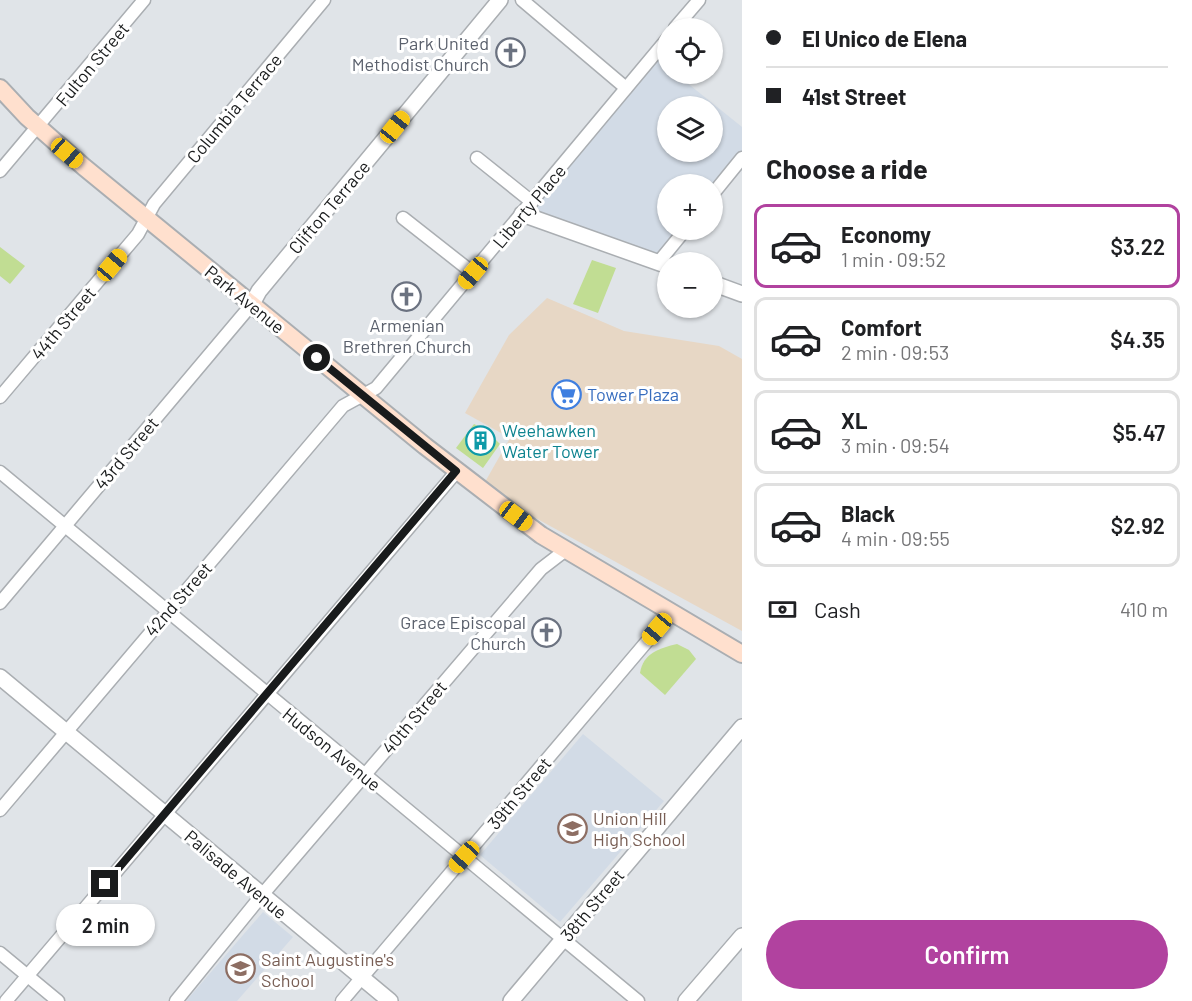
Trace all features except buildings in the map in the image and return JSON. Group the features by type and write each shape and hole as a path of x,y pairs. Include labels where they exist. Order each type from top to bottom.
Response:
{"main road":[{"name":"Park Avenue","path":"0,88 39,127 146,219 456,471 541,535 742,654"}],"street":[{"name":"Fulton Street","path":"0,171 144,0"},
{"name":"Columbia Terrace","path":"146,219 154,204 324,0"},
{"name":"Clifton Terrace","path":"252,304 260,291 500,0"},
{"path":"522,0 626,88"},
{"path":"684,18 699,0"},
{"name":"Liberty Place","path":"361,394 376,388 657,51"},
{"path":"477,158 532,202"},
{"path":"723,181 742,158"},
{"path":"522,214 657,263"},
{"path":"404,218 473,273"},
{"name":"44th Street","path":"0,397 138,234 146,219"},
{"path":"723,287 742,294"},
{"name":"43rd Street","path":"0,603 252,304"},
{"name":"42nd Street","path":"0,810 167,611 344,406 361,394"},
{"name":"Hudson Avenue","path":"0,471 638,1001"},
{"path":"6,1001 456,471"},
{"name":"40th Street","path":"177,1001 262,895 541,569 567,549"},
{"name":"39th Street","path":"342,1001 671,613"},
{"name":"Palisade Avenue","path":"0,677 390,1001"},
{"name":"38th Street","path":"511,1001 742,727"},
{"path":"686,1001 742,936"},
{"path":"0,953 58,1001"}],"shaded area":[{"path":"657,58 657,84 688,84 703,96 657,96 657,162 723,162 723,112 742,127 742,159 723,183 723,174 657,174 657,240 677,240 667,252 657,252 657,257 531,210"},
{"path":"547,298 624,331 719,346 742,359 742,631 530,515 485,482 510,438 465,413 509,335"},
{"name":"Union Hill High School","path":"583,734 664,801 560,922 480,855"},
{"name":"Saint Augustine's School","path":"263,912 293,937 237,1001 186,1001"}],"green space":[{"path":"0,247 25,266 10,284 0,276"},
{"path":"592,260 616,268 598,313 573,304"},
{"path":"474,424 478,426 467,441 483,454 495,439 500,444 483,468 456,448"},
{"path":"677,644 689,650 696,659 665,695 640,673 649,656"}],"place":[{"name":"Park United Methodist Church","path":"510,53"},
{"name":"Armenian Brethren Church","path":"407,296"},
{"name":"Tower Plaza","path":"566,394"},
{"name":"Weehawken Water Tower","path":"481,440"},
{"name":"Grace Episcopal Church","path":"547,632"},
{"name":"Union Hill High School","path":"572,828"},
{"name":"Saint Augustine's School","path":"240,969"}],"route":[{"path":"105,884 456,471 317,358"}]}
